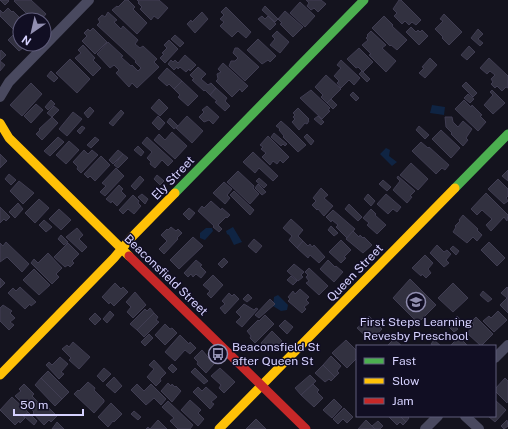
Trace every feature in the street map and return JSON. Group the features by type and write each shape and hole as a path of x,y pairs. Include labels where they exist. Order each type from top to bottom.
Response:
{"street":[{"path":"0,97 4,85 89,0"},
{"name":"Ely Street","path":"0,374 364,0"},
{"name":"Beaconsfield Street","path":"0,123 9,138 306,429"},
{"name":"Beaconsfield Street","path":"0,133 9,138"},
{"name":"Queen Street","path":"219,429 508,134"},
{"path":"496,357 508,344"},
{"path":"425,429 437,417"},
{"path":"466,417 479,429"}],"water":[{"path":"432,105 445,107 444,115 430,113"},
{"path":"386,148 390,150 389,156 397,162 392,166 380,154"},
{"path":"233,227 242,242 234,245 226,231"},
{"path":"206,228 212,228 213,231 205,240 200,238 200,233"},
{"path":"278,295 288,305 287,310 281,311 273,306 274,297"}],"building":[{"path":"0,0 8,0 9,1 5,5"},
{"path":"31,0 44,12 25,12 14,1"},
{"path":"125,0 128,0 135,7 133,9 147,23 137,34 112,10 117,6 118,7"},
{"path":"137,0 159,0 168,8 158,19 154,16 151,20 140,9 142,7"},
{"path":"306,0 321,0 326,4 318,12 314,8 311,10 307,6 309,3"},
{"path":"399,0 401,0 421,20 416,25 412,22 409,25 405,21 402,24 394,16 397,13 393,9"},
{"path":"300,2 315,16 305,27 290,13"},
{"path":"265,6 278,19 275,22 262,10"},
{"path":"226,7 251,32 246,38 238,31 232,37 220,26 224,22 220,19 224,15 221,12"},
{"path":"8,8 12,12 12,28 0,16 0,10 3,13"},
{"path":"285,11 303,27 293,37 280,24 282,23 278,19"},
{"path":"108,12 117,20 114,22 121,29 123,26 138,40 135,44 140,48 143,46 157,59 154,62 159,67 137,88 132,83 129,87 116,73 119,70 114,65 110,68 97,54 108,42 131,66 132,65 138,71 141,68 135,62 136,61 97,25 100,22 98,19 102,15 105,17"},
{"path":"202,12 208,19 195,33 187,24 191,20 192,22"},
{"path":"444,14 462,32 449,45 435,29 443,21 440,19"},
{"path":"262,16 265,19 268,16 276,24 270,30 258,19"},
{"path":"384,16 407,40 397,50 391,45 390,46 372,28"},
{"path":"411,27 416,32 418,30 420,32 422,30 428,36 419,45 406,32"},
{"path":"93,28 107,42 95,54 82,41 87,36 84,33 88,29 90,31"},
{"path":"478,29 483,34 478,39 483,43 480,46 471,38"},
{"path":"277,31 289,42 280,53 270,45 275,39 272,36"},
{"path":"371,31 386,45 382,48 396,61 386,72 369,55 371,54 362,45 368,40 366,38 368,36 367,35"},
{"path":"175,35 184,43 180,47 171,39"},
{"path":"12,36 12,44 8,40"},
{"path":"258,39 276,56 270,62 268,60 262,64 247,50"},
{"path":"169,40 178,49 165,63 160,58 164,54 162,53 167,48 164,45"},
{"path":"83,45 95,58 93,60 101,68 93,76 75,58 81,53 78,50"},
{"path":"469,46 475,52 467,60 461,55"},
{"path":"235,48 238,48 259,67 245,81 229,66 231,61 235,61 238,58 233,53"},
{"path":"359,48 373,62 363,72 358,67 356,68 347,59"},
{"path":"1,50 6,55 0,61 0,52"},
{"path":"185,55 196,65 190,71 189,69 186,72 180,67 178,69 177,67 174,70 168,64 171,60 173,62 175,60 178,63"},
{"path":"430,58 437,65 425,78 419,73"},
{"path":"489,58 508,76 508,88 506,87 502,91 497,86 495,88 491,84 493,82 491,79 495,75 490,71 487,74 480,68"},
{"path":"70,59 90,79 77,93 56,73"},
{"path":"341,60 360,78 354,85 349,80 341,88 337,83 339,81 334,76 341,68 337,65"},
{"path":"0,61 5,65 0,71"},
{"path":"223,63 248,86 242,92 240,89 232,97 216,81 218,79 217,74 221,72 218,69"},
{"path":"198,67 206,74 201,79 208,85 211,83 216,88 210,95 192,80 194,79 190,75"},
{"path":"167,68 182,81 174,89 169,84 167,86 158,78"},
{"path":"51,71 58,78 54,82 47,76"},
{"path":"362,71 370,79 367,82 359,74"},
{"path":"326,75 341,89 327,103 321,97 323,95 315,87"},
{"path":"182,81 198,96 188,106 178,97 180,95 174,89"},
{"path":"466,82 477,93 473,97 462,86"},
{"path":"31,83 42,94 22,116 10,105"},
{"path":"216,88 227,98 225,101 230,106 225,111 210,95"},
{"path":"311,90 330,108 328,110 330,111 322,119 300,98"},
{"path":"492,90 505,103 493,114 484,105 493,95 490,92"},
{"path":"353,92 359,98 356,101 350,95"},
{"path":"468,94 474,99 470,103 464,98"},
{"path":"159,99 168,108 160,116 151,108"},
{"path":"331,99 337,105 333,109 327,103"},
{"path":"51,100 55,104 48,110 45,107"},
{"path":"464,100 471,107 472,105 482,115 480,116 486,122 478,131 455,109"},
{"path":"36,104 43,110 31,123 24,116"},
{"path":"54,106 59,110 52,117 47,113"},
{"path":"207,106 219,117 213,124 209,120 204,122 199,117 204,112 202,110"},
{"path":"90,107 94,111 88,118 84,113"},
{"path":"298,108 309,119 307,124 305,123 299,130 292,122 295,119 293,117 295,115 293,113"},
{"path":"121,110 124,113 113,126 109,123"},
{"path":"73,112 82,119 67,136 59,129"},
{"path":"158,116 165,123 159,130 152,123"},
{"path":"187,116 203,131 192,143 176,128"},
{"path":"318,116 324,122 321,125 314,119"},
{"path":"52,117 58,123 42,140 36,134 40,130 39,129"},
{"path":"445,117 452,117 453,122 458,127 463,121 472,129 466,138 468,140 463,146 446,127"},
{"path":"170,118 178,126 174,129 167,122"},
{"path":"281,121 306,145 298,152 283,137 284,136 279,130 280,129 276,126"},
{"path":"82,126 85,128 80,134 77,131"},
{"path":"419,126 429,135 425,139 416,130"},
{"path":"441,130 460,148 451,158 432,139"},
{"path":"172,132 187,146 175,159 154,140 159,134 165,140"},
{"path":"274,133 287,144 285,146 283,144 281,146 271,137"},
{"path":"307,134 314,141 311,145 304,137"},
{"path":"268,136 289,157 283,163 280,160 277,164 273,161 270,165 262,157 266,153 261,149 263,147 260,145"},
{"path":"58,137 64,142 50,156 44,151"},
{"path":"95,137 99,140 91,148 87,145"},
{"path":"147,137 173,161 168,166 162,160 155,168 150,164 151,162 147,158 152,152 142,143"},
{"path":"69,141 79,150 66,164 56,155"},
{"path":"421,142 428,148 429,147 449,165 445,170 442,168 436,174 412,151"},
{"path":"138,146 144,152 141,156 134,150"},
{"path":"84,150 88,154 92,150 98,155 81,173 73,162"},
{"path":"118,150 123,154 113,164 109,160"},
{"path":"253,152 278,176 273,181 259,168 255,173 243,162"},
{"path":"0,154 7,161 0,168"},
{"path":"123,154 128,158 118,168 114,165"},
{"path":"101,156 110,165 95,181 90,176 88,178 84,174"},
{"path":"411,163 428,179 418,190 400,175"},
{"path":"116,168 124,176 105,196 100,192 106,186 102,183"},
{"path":"508,170 508,181 502,176"},
{"path":"238,171 254,186 253,188 259,194 250,204 227,182"},
{"path":"9,174 16,180 11,185 5,179"},
{"path":"157,175 164,181 160,185 154,179"},
{"path":"140,176 144,180 135,190 131,186"},
{"path":"398,176 415,191 410,196 412,197 407,203 393,190 400,181 397,178"},
{"path":"259,178 267,185 264,188 256,181"},
{"path":"498,179 508,189 508,196 506,198 508,201 504,204 488,189"},
{"path":"383,180 391,187 387,191 379,184"},
{"path":"19,181 34,193 23,204 10,191"},
{"path":"224,182 232,189 227,195 230,198 225,204 213,193"},
{"path":"258,184 266,192 262,195 255,188"},
{"path":"119,185 123,189 121,191 126,196 117,206 112,201 111,203 106,199"},
{"path":"321,188 328,195 324,198 333,206 324,216 312,205 316,201 313,198"},
{"path":"234,191 254,210 250,215 230,195"},
{"path":"486,193 508,215 507,221 504,217 491,231 486,225 492,219 482,210 477,215 471,209"},
{"path":"142,194 148,199 145,204 138,197"},
{"path":"368,194 375,201 371,206 364,199"},
{"path":"386,194 401,207 397,212 393,209 388,214 377,204"},
{"path":"133,195 139,201 138,203 141,206 134,214 128,209 123,214 119,210"},
{"path":"39,199 49,208 35,223 25,213"},
{"path":"211,201 221,210 222,208 230,215 218,225 222,229 219,232 198,211 202,206 204,208"},
{"path":"18,203 23,209 15,218 9,212"},
{"path":"349,204 362,217 358,221 345,209"},
{"path":"0,207 10,217 6,221 4,219 0,223"},
{"path":"189,208 195,213 189,220 183,214"},
{"path":"59,209 71,220 61,230 49,219"},
{"path":"371,209 386,225 377,234 367,225 369,223 363,218"},
{"path":"333,210 355,229 347,238 336,227 338,225 332,220 331,222 326,217"},
{"path":"463,215 478,229 477,230 482,235 477,241 473,237 467,243 453,232 456,227 455,226"},
{"path":"291,219 303,230 298,236 303,241 297,248 289,240 292,236 283,228"},
{"path":"44,220 52,227 46,232 39,225"},
{"path":"331,226 338,233 334,236 328,230"},
{"path":"171,227 176,231 178,229 182,233 164,254 159,249 167,241 161,235"},
{"path":"77,228 83,235 79,239 87,247 82,252 66,237"},
{"path":"353,231 359,237 360,235 363,238 364,237 372,245 363,253 346,239"},
{"path":"61,235 68,242 64,245 58,239"},
{"path":"193,237 203,246 179,269 170,260"},
{"path":"254,239 262,246 256,253 248,246"},
{"path":"341,240 351,250 344,257 346,258 341,263 329,252"},
{"path":"303,241 308,246 310,244 312,247 314,245 325,257 319,263 310,255 308,258 297,248"},
{"path":"6,242 29,264 22,272 7,257 0,262 0,243 3,246"},
{"path":"489,242 505,258 497,266 481,250"},
{"path":"68,243 79,254 72,261 74,263 70,267 68,265 65,267 54,257"},
{"path":"437,245 444,252 447,250 451,254 446,260 449,263 444,267 430,253"},
{"path":"453,246 459,251 456,255 450,249"},
{"path":"48,253 62,268 56,274 59,277 52,284 31,263 34,259 38,263"},
{"path":"425,255 433,263 428,269 431,273 426,278 422,274 421,276 412,268"},
{"path":"224,258 228,262 222,268 218,264"},
{"path":"196,260 202,265 200,266 206,272 201,278 196,274 193,277 191,274 188,277 184,273"},
{"path":"328,260 343,272 334,282 320,269"},
{"path":"294,264 304,272 301,275 303,277 298,281 287,271"},
{"path":"309,268 328,286 319,295 306,283 309,281 306,277 308,275 305,272"},
{"path":"34,269 50,285 39,295 23,280"},
{"path":"213,275 223,285 211,298 207,294 210,291 203,285"},
{"path":"291,276 297,281 293,285 287,280"},
{"path":"0,278 5,283 0,288"},
{"path":"410,279 436,305 418,323 393,298"},
{"path":"115,283 121,289 123,287 128,292 114,306 110,302 109,304 102,297"},
{"path":"453,283 468,298 453,312 438,298"},
{"path":"20,287 36,302 31,306 30,304 25,309 8,293 13,288 16,291"},
{"path":"507,287 508,313 500,305 507,298 501,293"},
{"path":"300,289 309,297 306,300 309,303 304,307 306,309 302,313 288,301 290,299 288,297 293,291 295,294"},
{"path":"483,291 492,299 488,302 480,295"},
{"path":"135,292 146,305 133,318 127,312 131,307 126,302"},
{"path":"229,293 232,296 234,294 239,299 225,314 220,308 225,304 222,301"},
{"path":"248,294 252,298 247,302 243,299"},
{"path":"270,299 275,304 259,318 255,315"},
{"path":"244,304 254,310 256,308 258,309 242,327 236,322 241,317 236,312"},
{"path":"3,305 12,311 10,313 15,318 10,322 14,325 9,330 0,321 0,308"},
{"path":"150,308 154,313 137,330 130,324 145,309 147,311"},
{"path":"110,311 114,315 107,323 103,319"},
{"path":"498,311 507,320 494,332 483,321 489,316 491,318"},
{"path":"95,313 101,319 95,325 89,319"},
{"path":"154,313 158,317 156,320 159,322 144,337 137,330"},
{"path":"265,315 274,324 255,343 250,338 251,336 247,331"},
{"path":"369,316 382,329 371,341 357,328 362,324 360,321 364,317 367,319"},
{"path":"457,316 463,322 458,327 452,322"},
{"path":"476,317 493,334 482,345 480,345 467,333 474,325 471,322"},
{"path":"285,320 293,327 287,334 279,326"},
{"path":"451,323 458,329 454,332 448,326"},
{"path":"165,324 177,333 165,345 155,335"},
{"path":"272,331 282,341 270,352 261,343"},
{"path":"149,334 153,338 145,346 141,342"},
{"path":"180,335 189,344 190,342 196,348 190,354 185,350 175,361 165,352"},
{"path":"459,337 467,345 451,345"},
{"path":"394,339 401,345 388,345"},
{"path":"346,340 356,350 356,359 347,368 332,353"},
{"path":"434,340 440,345 432,345 431,344"},
{"path":"73,342 90,357 79,369 69,360 71,358 62,349 67,345 69,347"},
{"path":"202,350 214,364 206,373 197,364 198,362 194,358"},
{"path":"331,356 341,366 337,371 339,373 335,377 323,365"},
{"path":"60,357 68,364 61,372 64,374 59,379 46,365 49,362 52,365"},
{"path":"154,360 166,373 156,386 147,377 154,369 149,365"},
{"path":"172,364 177,369 173,373 168,368"},
{"path":"323,365 335,377 331,381 329,379 325,382 315,373"},
{"path":"104,368 111,374 103,382 97,376"},
{"path":"195,368 208,381 204,384 191,372"},
{"path":"220,368 235,382 224,393 219,388 221,385 211,376"},
{"path":"48,371 69,392 62,399 41,378"},
{"path":"310,375 316,381 301,395 295,388"},
{"path":"114,377 122,386 115,393 106,385"},
{"path":"41,378 62,399 55,406 35,385"},
{"path":"505,378 508,381 507,403 496,392 496,388"},
{"path":"88,382 95,388 94,390 104,400 104,402 94,413 74,394"},
{"path":"168,383 171,386 172,384 175,387 176,386 181,391 172,402 161,391"},
{"path":"24,384 34,394 32,396 38,402 31,409 27,405 26,407 15,396 21,391 19,389"},
{"path":"137,384 144,391 151,384 166,399 161,405 154,398 146,405 131,390"},
{"path":"313,384 319,390 317,392 323,398 314,407 301,395"},
{"path":"198,387 202,391 206,387 217,397 211,402 214,404 210,409 193,392"},
{"path":"12,397 28,412 23,416 25,418 20,423 19,421 15,425 0,410"},
{"path":"334,399 342,407 332,418 323,410"},
{"path":"190,400 201,410 198,413 204,419 198,426 181,410"},
{"path":"168,401 193,425 190,429 178,429 170,421 174,418 162,407"},
{"path":"496,401 506,410 495,422 489,417 496,417"},
{"path":"38,402 44,408 47,406 57,416 51,422 49,420 44,425 33,413 34,412 31,409"},
{"path":"111,403 122,414 108,427 98,417"},
{"path":"344,408 353,417 347,423 343,419 338,424 333,419"},
{"path":"134,411 141,417 138,420 131,414"},
{"path":"28,412 37,421 34,425 24,416"},
{"path":"389,417 401,417 406,422 403,425 400,422 397,425"},
{"path":"401,417 409,418 406,422"},
{"path":"256,419 266,429 246,429"},
{"path":"158,420 167,429 150,429"},
{"path":"366,420 375,429 358,429"},
{"path":"507,420 508,426 504,429 501,426"},
{"path":"378,421 383,426 380,429 375,429 372,426"},
{"path":"57,422 64,429 52,429"}],"traffic: fast":[{"path":"175,193 364,0"},
{"path":"455,188 508,134"}],"traffic: slow":[{"path":"0,123 9,138 129,256"},
{"path":"219,429 455,188"},
{"path":"0,375 175,193"}],"traffic: jam":[{"path":"129,256 306,429"}],"place":[{"name":"First Steps Learning Revesby Preschool","path":"416,302"},
{"name":"Beaconsfield St after Queen St","path":"218,354"}]}
